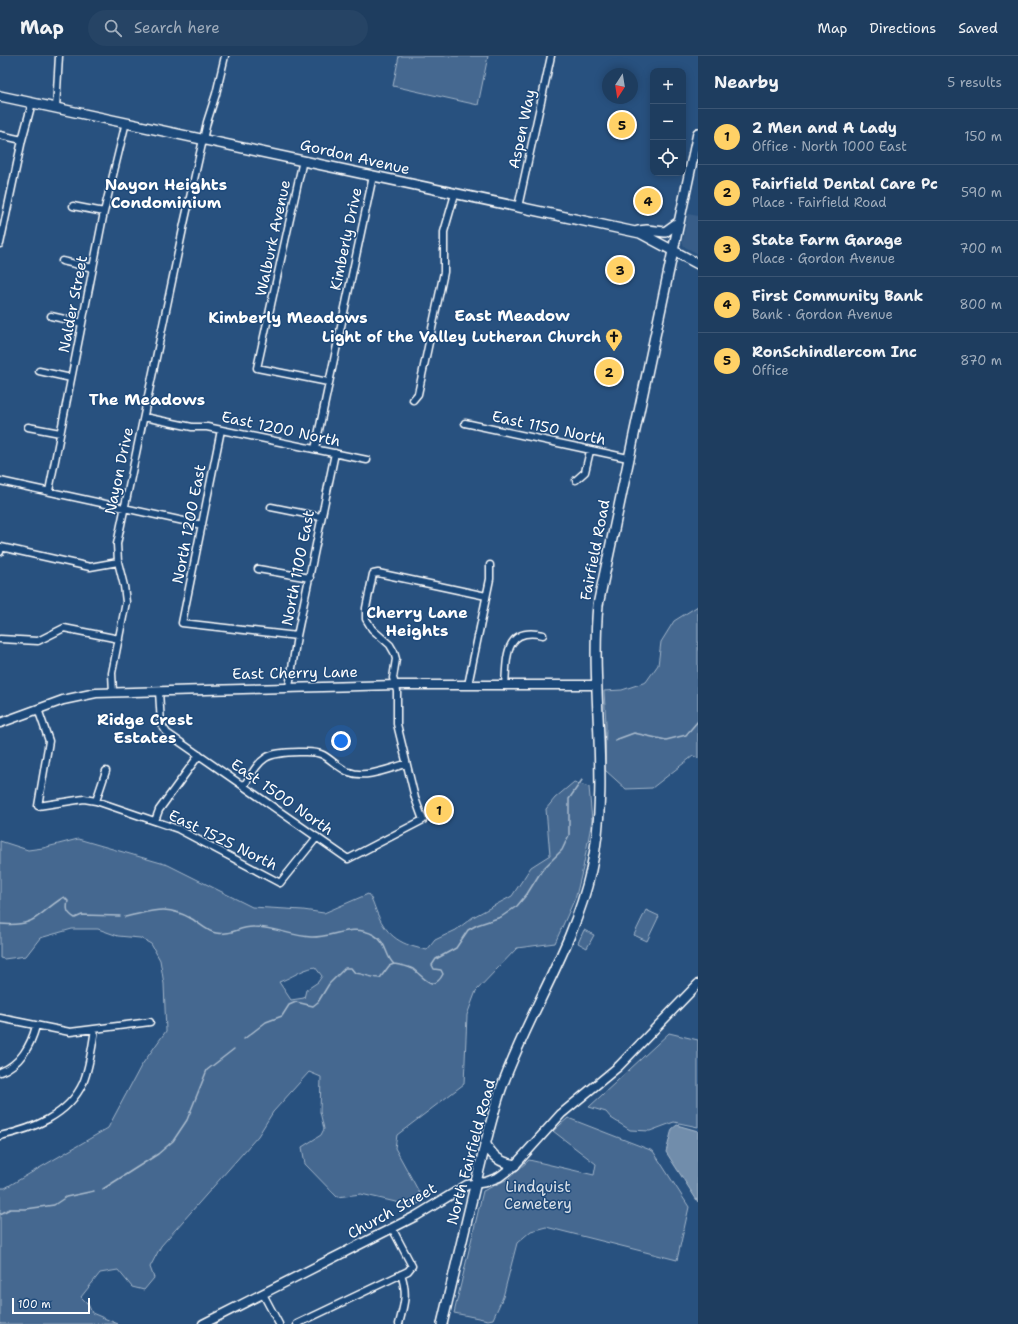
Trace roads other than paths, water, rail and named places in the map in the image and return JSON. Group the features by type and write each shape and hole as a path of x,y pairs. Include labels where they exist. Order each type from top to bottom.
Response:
{"main road":[{"name":"Gordon Avenue","path":"0,96 633,232 644,235 698,264"},
{"name":"Fairfield Road","path":"573,928 592,870 597,831 599,764 595,638 598,605 698,133"},
{"path":"633,232 647,230 665,232 679,222"},
{"name":"North Fairfield Road","path":"442,1324 485,1143 500,1092 520,1043 573,928"},
{"path":"485,1143 496,1159 515,1165"}],"street":[{"path":"56,108 59,56"},
{"name":"Nayon Drive","path":"113,692 112,674 126,602 118,562 118,544 182,231 224,56"},
{"name":"Aspen Way","path":"518,207 550,56"},
{"path":"0,244 22,140 32,103"},
{"name":"Nalder Street","path":"49,491 104,212 126,122"},
{"path":"0,135 22,140"},
{"name":"Walburk Avenue","path":"303,160 257,368 328,382"},
{"name":"Kimberly Drive","path":"315,449 328,382 373,176"},
{"path":"413,400 418,394 444,272 444,232 455,194"},
{"path":"74,206 104,212"},
{"path":"62,261 93,268"},
{"path":"51,316 82,323"},
{"path":"39,371 71,378"},
{"name":"East 1200 North","path":"144,417 192,427 207,427 367,460"},
{"name":"East 1150 North","path":"465,423 628,458"},
{"path":"28,427 60,434"},
{"name":"North 1200 East","path":"221,430 182,623 297,636"},
{"path":"576,480 586,472 590,451"},
{"name":"North 1100 East","path":"289,688 297,636 335,454"},
{"path":"0,481 202,525"},
{"path":"272,507 321,517"},
{"path":"0,550 90,567 118,562"},
{"path":"468,685 490,579 490,565"},
{"path":"258,569 310,578"},
{"path":"244,786 258,765 267,756 275,753 312,752 322,754 349,772 364,774 406,764 396,724 398,691 393,678 396,659 390,645 372,629 366,619 366,608 373,574 378,573 486,596"},
{"path":"0,639 24,642 38,640 64,628 119,639"},
{"path":"506,686 507,654 513,641 525,634 532,633 543,635"},
{"name":"East Cherry Lane","path":"0,724 38,709 81,695 113,692 396,684 506,686 596,685"},
{"name":"East 1500 North","path":"159,691 161,724 167,733 348,859 423,820 414,798 406,764"},
{"name":"East 1525 North","path":"38,709 49,741 38,806 84,799 96,800 178,829 280,883 317,837"},
{"path":"155,821 159,810 199,755"},
{"path":"96,800 106,771"},
{"name":"Church Street","path":"204,1324 392,1228 467,1185 486,1182 499,1177 515,1165 561,1114 619,1066 698,984"},
{"path":"0,1018 70,1032 150,1022"},
{"path":"0,1072 20,1059 33,1040 36,1026"},
{"path":"0,1136 18,1132 40,1124 56,1115 73,1099 82,1083 89,1064 95,1029"},
{"path":"297,1324 401,1274 412,1266 392,1228"},
{"path":"399,1324 406,1294 406,1287 401,1274"},
{"path":"263,1294 279,1324"}],"waterway":[{"path":"615,740 634,733 666,740 686,735 698,721"},
{"path":"394,964 411,968 428,982 436,983 443,974 441,970 434,969 432,965 436,959 456,948 468,930 477,925 501,917 517,906 527,894 542,870 562,850 569,835 569,799 582,780"},
{"path":"0,924 13,924 30,921 64,897 68,901 68,911 75,918 82,915 120,916"},
{"path":"125,917 152,911 167,910 183,914 210,931 221,934 249,927 269,928 311,937 358,930 379,938 389,958 394,964"},
{"path":"244,1039 266,1022 282,1016 289,1005 296,1002 313,1006 318,1002 329,984 345,968 351,968 355,973 380,978 389,966 394,964"},
{"path":"103,1189 158,1154 173,1141 187,1120 207,1070 234,1049"},
{"path":"0,1214 10,1209 26,1209 54,1205 66,1197 94,1191"}],"place":[{"name":"RonSchindlercom Inc","path":"622,125"},
{"name":"First Community Bank","path":"648,201"},
{"name":"State Farm Garage","path":"620,270"},
{"name":"Light of the Valley Lutheran Church","path":"614,352"},
{"name":"Fairfield Dental Care Pc","path":"609,372"},
{"name":"2 Men and A Lady","path":"439,810"}],"district":[{"name":"Nayon Heights Condominium","path":"166,193"},
{"name":"East Meadow","path":"512,315"},
{"name":"Kimberly Meadows","path":"288,317"},
{"name":"The Meadows","path":"147,399"},
{"name":"Cherry Lane Heights","path":"417,621"},
{"name":"Ridge Crest Estates","path":"145,728"}],"park label":[{"name":"Lindquist Cemetery","path":"538,1196"}]}
